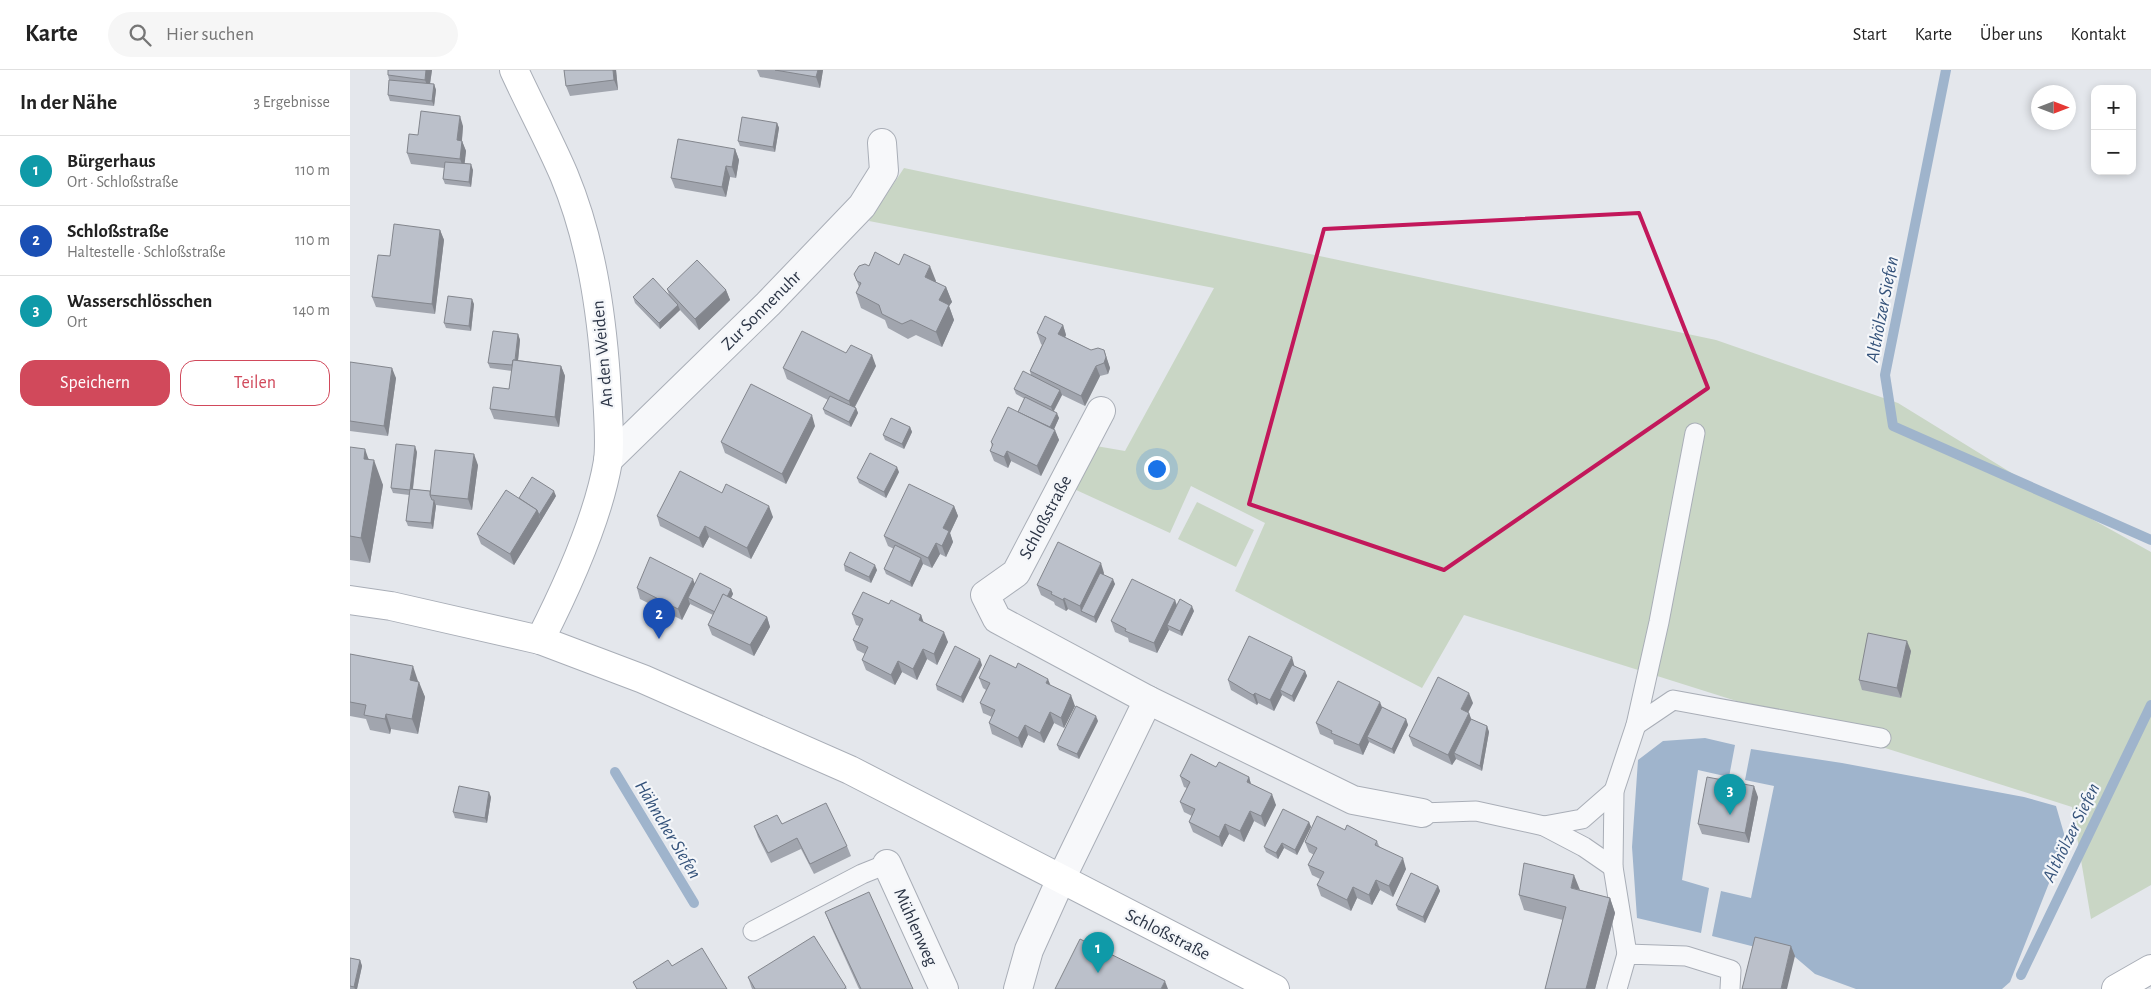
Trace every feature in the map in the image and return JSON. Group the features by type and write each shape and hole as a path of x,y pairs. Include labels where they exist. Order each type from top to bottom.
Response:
{"main road":[{"name":"An den Weiden","path":"514,70 564,176 580,220 602,320 608,404 608,460 594,514 557,607 540,640"},
{"name":"Schloßstraße","path":"350,600 391,606 540,640 642,679 850,770 1275,989"},
{"path":"2116,989 2151,969"}],"street":[{"name":"Zur Sonnenuhr","path":"608,460 768,304 862,206 884,171 882,143"},
{"name":"Schloßstraße","path":"1101,411 1016,573 984,595 997,619 1148,700 1353,800 1422,813"},
{"path":"1018,989 1029,950 1148,700"},
{"name":"Mühlenweg","path":"887,864 944,989"}],"lane":[{"path":"1618,989 1627,954 1613,867 1614,791 1636,724 1659,622 1696,433"},
{"path":"1636,724 1673,700 1881,738"},
{"path":"1544,826 1582,819 1614,791"},
{"path":"1422,813 1476,811 1544,826 1584,847 1613,867"},
{"path":"753,932 862,874 887,864"},
{"path":"1627,954 1686,956 1731,970 1730,989"}],"highlighted area":[{"path":"1639,213 1708,388 1444,570 1249,504 1324,229"}],"green space":[{"path":"904,168 1716,340 1898,403 2036,488 2151,552 2151,885 2091,919 2072,807 1464,615 1422,688 1235,591 1265,523 1191,486 1170,533 1074,489 1096,446 1125,451 1214,288 869,221"},
{"path":"1197,502 1254,530 1236,567 1178,539"}],"water":[{"path":"1705,738 1735,745 1729,777 1698,770 1682,880 1709,888 1701,933 1637,918 1632,847 1638,760 1663,741"},
{"path":"1751,749 1842,763 2024,797 2056,806 2065,837 2053,873 2010,982 2002,989 1856,989 1815,974 1795,957 1712,936 1721,891 1751,898 1774,786 1745,780"}],"building":[{"path":"388,70 426,70 425,80 388,75"},
{"path":"564,70 613,70 614,80 566,86"},
{"path":"775,70 818,70 816,77"},
{"path":"389,80 434,84 432,101 388,95"},
{"path":"421,111 460,116 457,140 462,141 460,159 407,153 409,134 418,135"},
{"path":"742,117 777,123 773,147 738,141"},
{"path":"678,139 735,149 732,167 726,166 722,187 671,178"},
{"path":"445,162 471,164 469,182 443,179"},
{"path":"394,224 440,230 432,304 372,297 378,255 390,256"},
{"path":"875,252 899,265 904,254 930,266 925,277 946,287 939,300 949,305 936,332 911,320 902,324 882,314 879,305 856,293 861,283 857,281 854,274 859,266 865,264 869,266"},
{"path":"697,260 726,290 695,319 667,289"},
{"path":"653,278 678,305 659,323 633,297"},
{"path":"448,296 472,299 469,326 444,323"},
{"path":"1045,316 1063,325 1058,334 1091,350 1098,348 1104,350 1106,357 1104,363 1096,366 1081,396 1030,371 1046,338 1037,333"},
{"path":"493,331 518,334 515,360 513,360 512,365 488,363"},
{"path":"802,331 846,353 851,345 872,355 849,401 783,368"},
{"path":"513,360 561,366 555,417 490,409 493,387 509,389"},
{"path":"350,362 392,368 384,426 350,421"},
{"path":"1023,371 1060,390 1051,407 1014,389"},
{"path":"751,384 812,415 782,474 721,442"},
{"path":"830,396 856,408 849,422 823,409"},
{"path":"1025,397 1057,413 1050,427 1018,412"},
{"path":"1008,407 1055,430 1037,466 1007,451 1004,457 990,451 993,444 991,442"},
{"path":"891,418 910,427 902,444 883,435"},
{"path":"396,444 415,446 410,490 391,488"},
{"path":"350,447 365,449 364,459 374,460 361,538 350,536"},
{"path":"435,450 474,454 468,499 430,495"},
{"path":"870,453 897,467 884,492 857,478"},
{"path":"680,471 722,493 726,484 769,506 747,548 705,526 699,538 657,516"},
{"path":"532,477 554,491 539,515 537,510 519,498"},
{"path":"909,484 954,506 943,528 949,531 942,546 936,543 928,558 884,536"},
{"path":"410,489 430,491 432,500 434,500 431,523 406,521"},
{"path":"506,490 537,510 510,554 477,534"},
{"path":"1058,542 1101,563 1080,606 1064,598 1063,600 1037,585"},
{"path":"895,545 921,558 910,582 884,569"},
{"path":"850,552 875,565 869,577 844,565"},
{"path":"650,557 693,579 678,609 637,588"},
{"path":"700,573 731,589 727,597 723,594 715,612 688,598"},
{"path":"1100,573 1113,579 1094,617 1081,611"},
{"path":"1132,579 1175,600 1154,643 1125,631 1126,629 1111,621"},
{"path":"863,592 889,604 891,600 921,615 919,620 944,632 934,654 923,649 913,669 898,661 891,675 862,660 868,647 853,640 863,619 852,614"},
{"path":"723,594 767,617 750,645 708,625"},
{"path":"1180,599 1192,606 1180,631 1167,625"},
{"path":"1868,633 1907,641 1897,688 1859,680"},
{"path":"1249,636 1292,657 1270,700 1255,693 1253,695 1228,680"},
{"path":"955,646 980,659 961,697 936,685"},
{"path":"350,654 413,666 410,680 419,682 412,719 386,714 385,719 364,715 366,705 350,702"},
{"path":"990,655 1016,668 1018,663 1048,679 1046,683 1071,695 1061,718 1050,712 1040,733 1025,725 1018,738 989,723 995,710 980,703 990,683 979,678"},
{"path":"1292,665 1305,671 1292,696 1280,690"},
{"path":"1438,677 1469,693 1461,709 1469,713 1448,755 1409,736"},
{"path":"1338,681 1380,702 1359,745 1331,733 1332,731 1316,723"},
{"path":"1076,706 1096,716 1077,754 1057,745"},
{"path":"1382,707 1406,719 1392,749 1367,737"},
{"path":"1471,719 1487,726 1480,766 1454,753"},
{"path":"1191,754 1216,767 1219,762 1249,777 1247,782 1272,794 1261,816 1250,811 1240,831 1225,824 1219,837 1189,822 1195,809 1180,802 1190,782 1180,776"},
{"path":"1707,777 1754,786 1745,833 1698,824"},
{"path":"459,786 489,792 485,818 453,812"},
{"path":"826,803 847,846 810,864 797,838 768,853 754,826 777,815 782,824"},
{"path":"1283,809 1309,822 1295,850 1282,843 1276,853 1264,847"},
{"path":"1317,816 1345,830 1347,825 1377,841 1375,845 1403,858 1389,886 1376,880 1369,895 1353,887 1347,900 1317,885 1324,872 1308,865 1317,848 1305,842"},
{"path":"1524,863 1574,875 1571,888 1610,898 1586,989 1545,989 1566,907 1519,895"},
{"path":"1411,873 1438,886 1423,917 1396,905"},
{"path":"869,892 913,989 861,989 825,912"},
{"path":"814,936 846,987 844,989 755,989 748,977"},
{"path":"1755,937 1791,946 1781,989 1742,989"},
{"path":"1080,939 1165,981 1161,989 1055,989"},
{"path":"702,948 727,989 637,989 633,982 668,960 672,966"},
{"path":"350,958 360,960 354,987 350,986"}],"waterway":[{"name":"Althölzer Siefen","path":"1946,70 1885,375 1893,426 2151,540"},
{"name":"Althölzer Siefen","path":"2021,975 2151,705"},
{"name":"Hähncher Siefen","path":"615,772 694,903"}],"place":[{"name":"Schloßstraße","path":"659,639"},
{"name":"Wasserschlösschen","path":"1730,815"},
{"name":"Bürgerhaus","path":"1098,973"}]}
